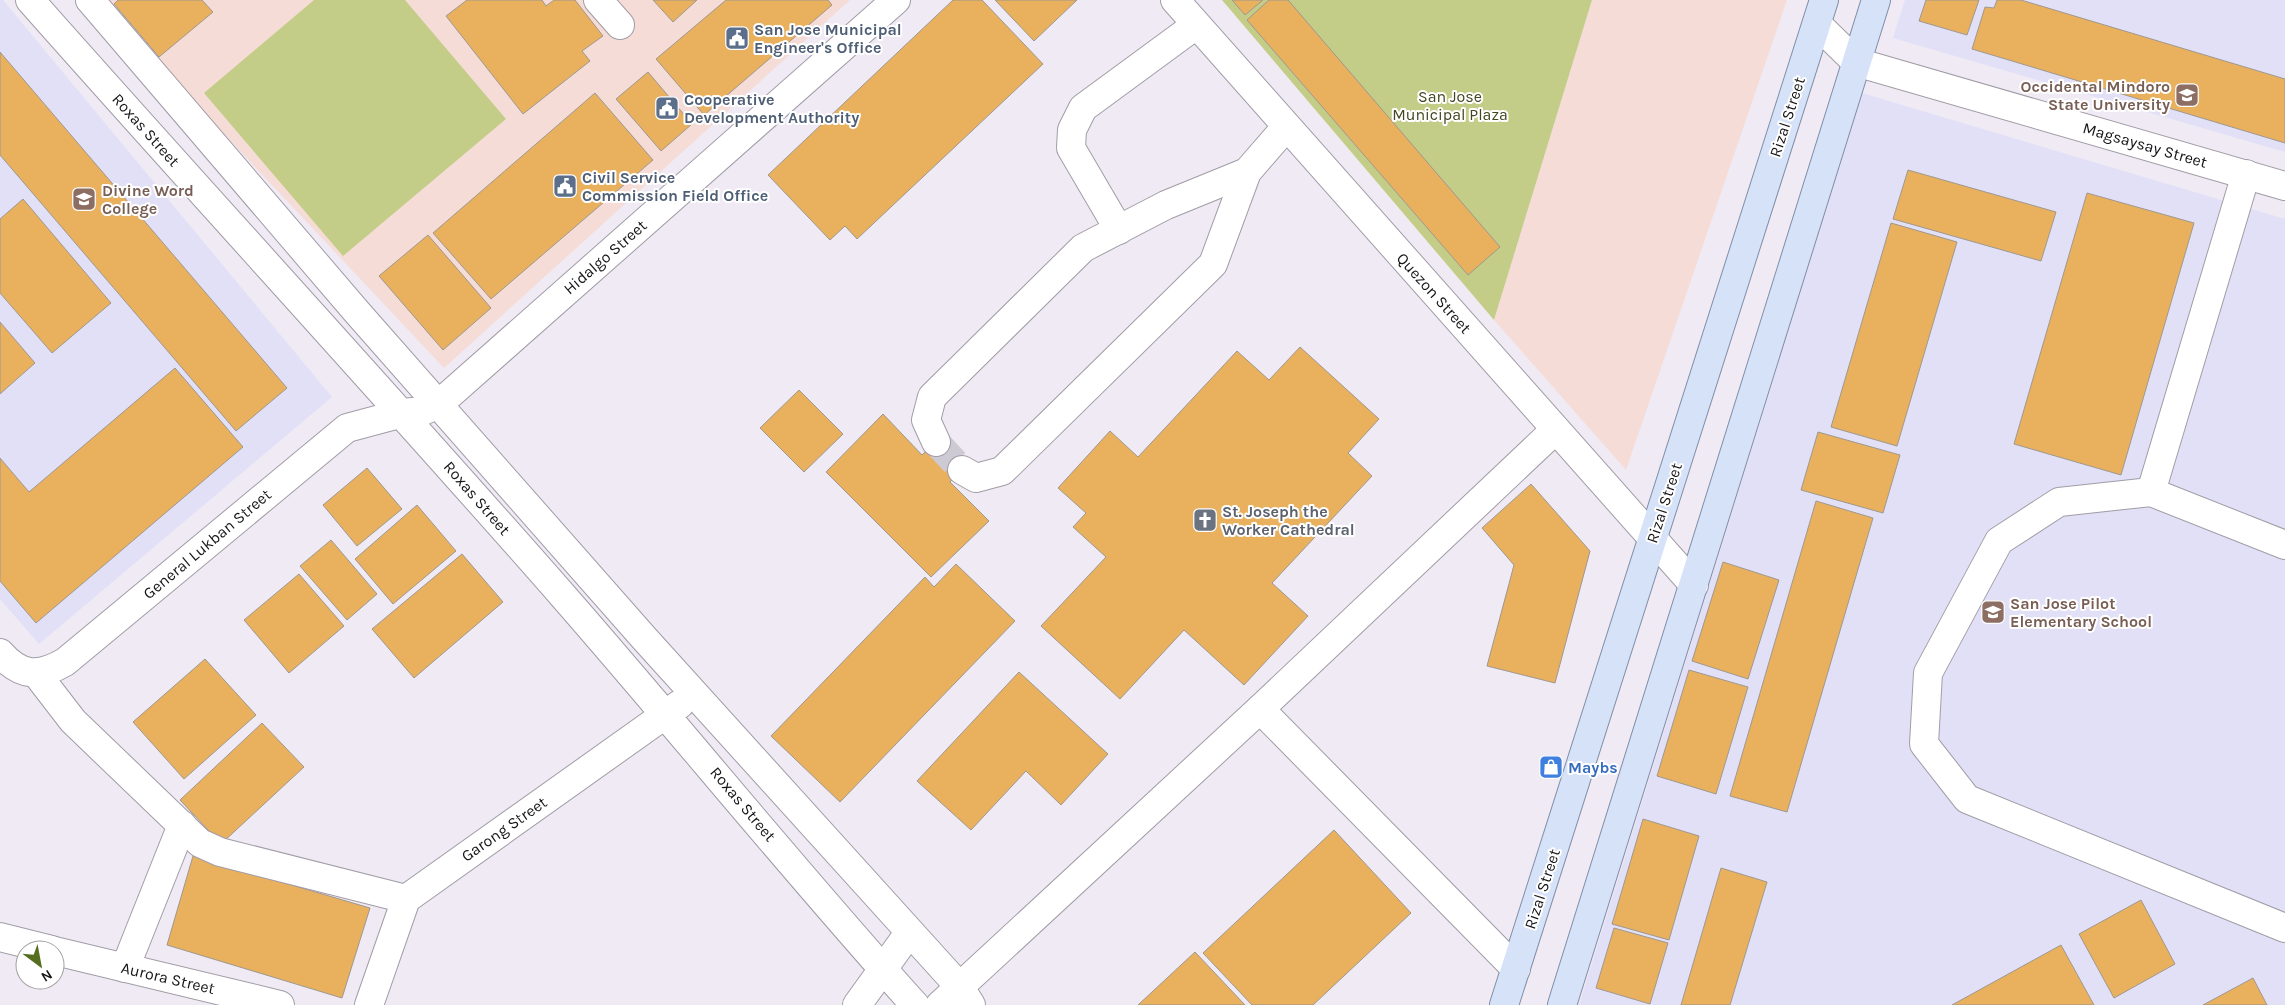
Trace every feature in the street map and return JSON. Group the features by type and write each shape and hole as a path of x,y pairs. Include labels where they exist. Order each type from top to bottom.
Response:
{"main road":[{"path":"1562,1005 1876,0"},
{"name":"Rizal Street","path":"1504,1005 1821,12"}],"street":[{"name":"Roxas Street","path":"90,0 356,310 422,409 666,714 883,970 915,1005"},
{"path":"598,0 620,25"},
{"name":"Hidalgo Street","path":"422,409 896,0"},
{"name":"Quezon Street","path":"1175,0 1652,540 1694,585"},
{"name":"Roxas Street","path":"41,4 344,350 422,409 695,694 965,996"},
{"name":"Magsaysay Street","path":"1821,12 1856,62 2285,186"},
{"path":"1119,230 1071,148 1072,130 1083,108 1196,26"},
{"path":"962,470 976,478 1002,471 1213,264 1247,172 1286,127"},
{"path":"936,442 926,420 932,397 1083,248 1166,204 1247,172"},
{"path":"2151,492 2246,174"},
{"name":"General Lukban Street","path":"36,673 51,670 66,662 347,428 422,409"},
{"path":"940,1005 965,996 1260,708 1555,430"},
{"path":"2285,545 2151,492 2059,502 1999,541 1928,672 1924,744 1967,799 2285,928"},
{"path":"0,653 7,661 21,671 36,673 73,721 200,843 220,852 406,899 369,1005"},
{"name":"Garong Street","path":"406,899 695,694"},
{"path":"1260,708 1516,968"},
{"path":"125,968 182,825"},
{"path":"857,1005 909,933"},
{"name":"Aurora Street","path":"0,937 15,941"},
{"name":"Aurora Street","path":"65,953 280,1005"}],"shaded area":[{"name":"Divine Word College","path":"0,0 3,0 332,397 39,644 0,599"},
{"path":"98,0 850,0 444,368"},
{"path":"1592,0 1787,0 1626,470 1494,320"},
{"name":"Occidental Mindoro State University","path":"1905,0 2285,0 2285,152 1893,38"},
{"name":"San Jose Pilot Elementary School","path":"1862,93 2285,219 2285,1005 1579,1005"}],"green space":[{"path":"314,0 405,0 506,119 343,256 204,93"},
{"name":"San Jose Municipal Plaza","path":"1222,0 1592,0 1494,320"}],"building":[{"path":"118,0 202,0 213,12 159,57 114,4"},
{"path":"467,0 542,0 546,6 554,0 575,0 603,36 582,51 590,61 523,114 446,16"},
{"path":"653,0 697,0 673,22"},
{"path":"726,0 828,0 832,5 704,115 656,59"},
{"path":"953,0 982,0 1043,64 857,239 845,226 830,240 768,175"},
{"path":"995,0 1077,0 1034,41"},
{"path":"1232,0 1263,0 1245,15"},
{"path":"1269,0 1288,0 1500,247 1468,275 1247,20"},
{"path":"1926,0 1979,0 1967,35 1919,21"},
{"path":"1997,0 2021,0 2285,79 2285,143 1972,49 1985,7 1994,8"},
{"path":"0,52 287,388 236,431 0,155"},
{"path":"648,72 692,124 661,151 616,99"},
{"path":"595,93 653,160 491,299 433,233"},
{"path":"1908,170 2056,212 2041,261 1893,219"},
{"path":"2087,193 2194,223 2121,475 2014,444"},
{"path":"23,199 111,303 52,353 0,293 0,219"},
{"path":"1891,223 1957,242 1897,446 1831,427"},
{"path":"428,235 491,308 443,350 379,276"},
{"path":"0,322 35,363 0,394"},
{"name":"St. Joseph the Worker Cathedral","path":"1300,347 1379,419 1348,453 1372,476 1272,583 1308,616 1244,685 1184,630 1120,699 1041,626 1106,557 1073,527 1086,513 1058,488 1110,431 1138,457 1237,351 1269,380"},
{"path":"175,368 243,447 36,623 0,581 0,458 29,492"},
{"path":"799,390 843,434 804,472 760,428"},
{"path":"883,414 922,455 940,437 967,464 950,482 989,521 931,577 826,472"},
{"path":"1818,432 1900,455 1883,513 1801,490"},
{"path":"367,468 402,509 357,546 323,505"},
{"path":"1531,484 1590,551 1555,683 1487,666 1514,565 1482,528"},
{"path":"1816,501 1873,518 1787,812 1730,796"},
{"path":"417,505 456,551 393,604 355,559"},
{"path":"331,540 377,594 347,620 300,566"},
{"path":"462,554 503,602 414,678 372,629"},
{"path":"1723,562 1779,580 1748,679 1692,661"},
{"path":"956,564 1015,621 840,802 771,736 925,577 934,587"},
{"path":"299,574 344,626 289,673 244,620"},
{"path":"205,659 256,715 184,779 133,722"},
{"path":"1689,670 1748,687 1716,794 1657,776"},
{"path":"1019,672 1108,754 1061,805 1026,771 971,830 917,781"},
{"path":"262,723 304,767 221,844 180,800"},
{"path":"1643,819 1699,836 1669,940 1612,924"},
{"path":"1334,830 1411,913 1313,1005 1252,1005 1203,953"},
{"path":"193,856 370,908 342,998 167,945"},
{"path":"1721,868 1767,882 1730,1005 1681,1005"},
{"path":"2141,900 2175,964 2114,998 2079,934"},
{"path":"1614,928 1668,943 1650,1004 1596,988"},
{"path":"2061,945 2094,1005 1952,1005"},
{"path":"1195,952 1245,1005 1138,1005"},
{"path":"2253,978 2267,1005 2203,1005"}],"tunnel":[{"path":"936,442 962,470"}],"place":[{"name":"San Jose Municipal Engineer's Office","path":"737,38"},
{"name":"Occidental Mindoro State University","path":"2187,95"},
{"name":"Cooperative Development Authority","path":"667,108"},
{"name":"Civil Service Commission Field Office","path":"565,186"},
{"name":"Divine Word College","path":"84,199"},
{"name":"St. Joseph the Worker Cathedral","path":"1205,520"},
{"name":"San Jose Pilot Elementary School","path":"1993,612"},
{"name":"Maybs","path":"1551,767"}]}
